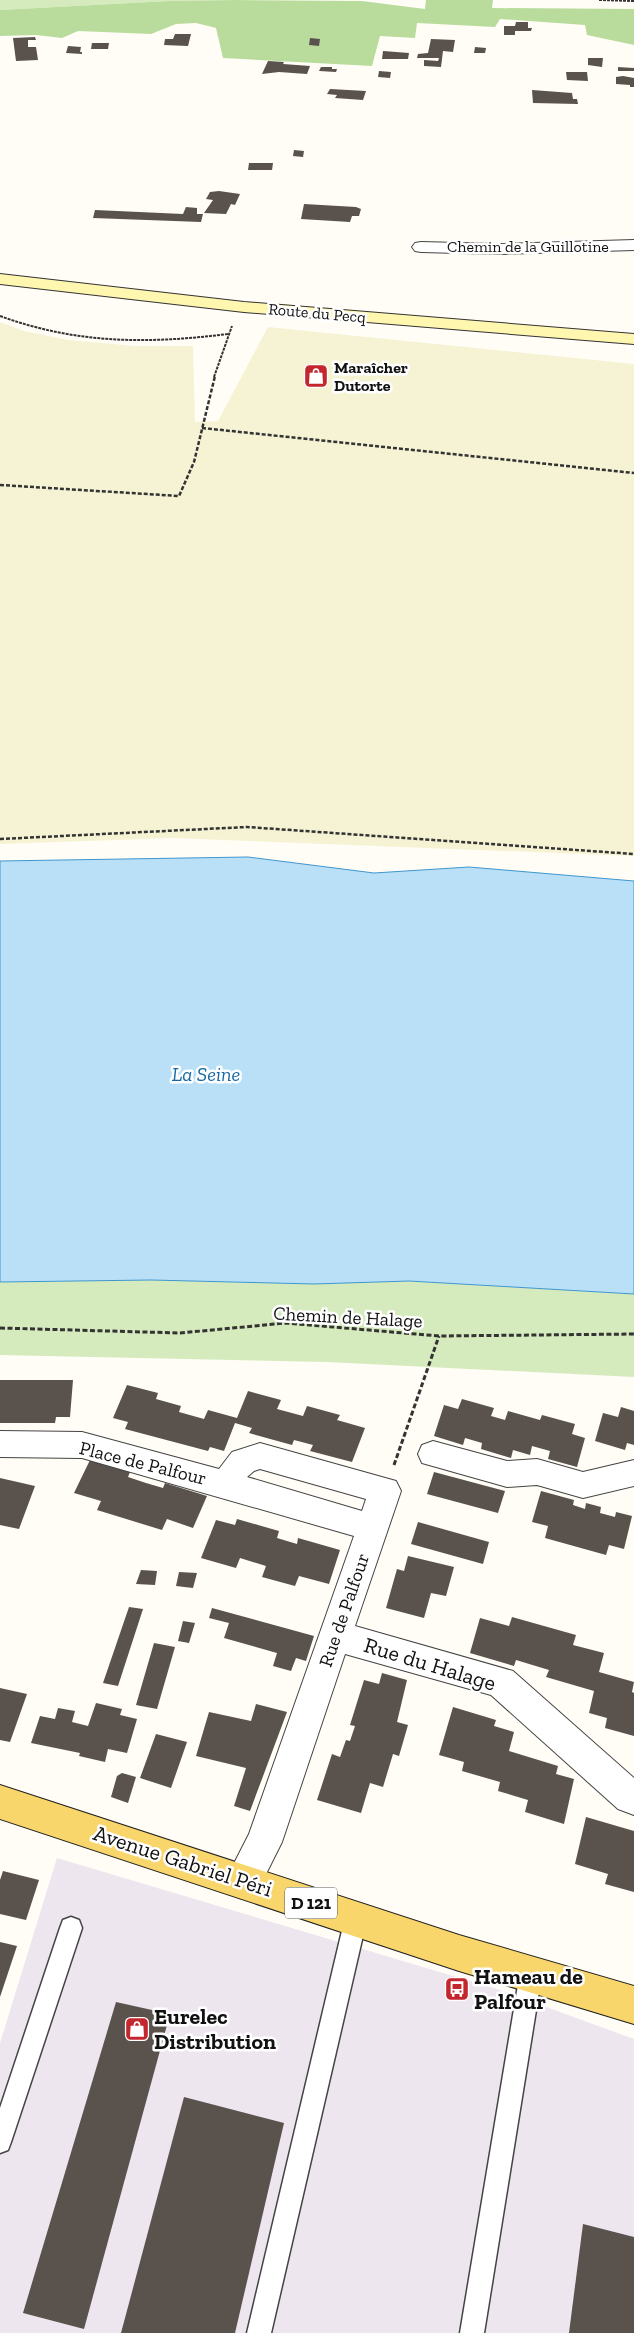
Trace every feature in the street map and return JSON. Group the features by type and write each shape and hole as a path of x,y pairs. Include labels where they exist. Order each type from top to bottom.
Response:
{"main road":[{"name":"Route du Pecq","path":"0,279 244,307 634,339"},
{"name":"Avenue Gabriel Péri","path":"0,1802 460,1953 531,1973 630,2005"}],"street":[{"name":"Chemin de la Guillotine","path":"421,246 498,249 634,245"},
{"name":"Place de Palfour","path":"0,1444 82,1445 226,1484 372,1528"},
{"path":"433,1454 507,1474 538,1472 583,1485 634,1473"},
{"name":"Place de Palfour","path":"226,1484 236,1468 246,1458 260,1456 385,1492"},
{"name":"Rue de Palfour","path":"243,1881 264,1842 385,1492"},
{"name":"Rue du Halage","path":"336,1636 501,1682 630,1797 634,1798"}],"lane":[{"path":"259,2333 356,1918"},
{"path":"0,2142 71,1928"},
{"path":"472,2333 531,1973"}],"path":[{"path":"599,0 634,1"},
{"path":"0,485 179,496 189,480 200,446 202,428 228,334 244,307"},
{"path":"0,316 49,333 135,343 178,341 228,334"},
{"path":"202,428 634,473"},
{"path":"0,839 247,827 634,854"},
{"name":"Chemin de Halage","path":"0,1328 180,1333 286,1323 439,1336 634,1334"},
{"path":"385,1492 439,1336"}],"shaded area":[{"path":"0,322 24,331 68,340 135,346 193,346 195,422 218,421 268,327 634,364 634,856 173,838 0,844"},
{"path":"57,1858 497,1989 634,2039 634,2333 0,2333 0,2043"}],"green space":[{"path":"0,0 235,0 168,1 0,10"},
{"path":"426,0 493,0 492,8 634,9 634,45 587,35 585,25 500,19 495,27 417,23 415,38 380,36 372,66 223,58 216,28 196,23 176,24 151,34 78,31 62,38 36,35 0,36 0,10 168,1 362,1 425,9"},
{"path":"151,1280 314,1284 409,1281 634,1294 634,1377 327,1362 0,1355 0,1282"}],"water":[{"name":"La Seine","path":"248,857 374,873 469,867 634,881 634,1294 409,1281 314,1284 151,1280 0,1282 0,861"}],"building":[{"path":"516,22 528,22 528,28 532,28 531,31 515,31 515,35 504,35 504,26 515,26"},
{"path":"175,34 191,34 188,46 164,45 165,39 173,39"},
{"path":"35,37 36,40 28,40 28,47 36,47 38,60 16,61 13,38"},
{"path":"310,38 320,39 319,46 309,45"},
{"path":"431,39 455,40 453,52 443,51 441,67 424,66 424,60 438,61 439,58 417,58 418,54 428,53"},
{"path":"92,43 109,43 108,49 91,49"},
{"path":"68,46 81,47 80,52 82,54 66,53"},
{"path":"475,47 486,48 485,53 474,53"},
{"path":"383,51 409,53 408,59 382,59"},
{"path":"588,58 603,58 602,67 588,65"},
{"path":"268,61 310,66 307,74 279,72 262,74"},
{"path":"321,67 337,69 336,72 319,71"},
{"path":"618,67 634,68 634,71 618,71"},
{"path":"379,71 391,72 390,78 378,77"},
{"path":"566,72 587,72 588,81 567,80"},
{"path":"616,77 634,78 634,87 616,84"},
{"path":"330,89 366,91 363,100 335,98 337,95 327,94"},
{"path":"532,90 572,93 573,99 577,99 578,104 533,103"},
{"path":"294,150 304,151 303,157 293,156"},
{"path":"249,163 273,163 272,170 248,170"},
{"path":"219,191 240,194 235,205 231,204 226,214 204,213 213,200 206,199 210,192"},
{"path":"304,204 356,207 361,209 359,216 352,216 350,222 301,219"},
{"path":"186,207 197,208 197,214 203,214 201,222 93,218 95,210 183,214"},
{"path":"0,1380 73,1380 70,1417 56,1417 55,1423 0,1423"},
{"path":"127,1385 158,1393 156,1399 181,1406 179,1412 204,1419 208,1410 237,1418 248,1391 281,1400 277,1409 303,1416 307,1406 340,1415 337,1420 365,1428 352,1462 310,1451 313,1445 294,1440 292,1445 249,1433 252,1428 235,1423 224,1451 210,1447 208,1451 125,1429 128,1422 113,1418"},
{"path":"462,1399 494,1408 491,1416 505,1420 508,1411 540,1420 542,1415 575,1424 572,1434 585,1438 577,1467 548,1459 550,1451 532,1446 530,1455 513,1450 511,1458 481,1449 482,1443 465,1438 463,1445 434,1436 444,1405 458,1409"},
{"path":"621,1407 634,1411 634,1445 627,1443 625,1450 595,1441 603,1413 618,1417"},
{"path":"90,1460 130,1472 128,1477 146,1483 163,1488 165,1483 207,1496 193,1528 167,1519 162,1530 97,1510 101,1501 74,1493"},
{"path":"434,1472 505,1491 498,1513 427,1494"},
{"path":"0,1478 35,1486 19,1529 0,1525"},
{"path":"541,1491 574,1500 573,1505 585,1509 586,1503 601,1507 600,1513 615,1517 616,1512 632,1516 624,1549 609,1545 606,1555 545,1538 548,1526 532,1522"},
{"path":"237,1519 279,1531 277,1538 297,1544 298,1538 340,1550 329,1584 299,1576 295,1586 262,1577 266,1566 240,1558 236,1568 201,1558 216,1520 235,1525"},
{"path":"418,1522 489,1542 483,1564 411,1544"},
{"path":"408,1556 454,1567 446,1596 431,1593 424,1618 386,1608 397,1569 404,1571"},
{"path":"141,1570 157,1571 155,1585 136,1584"},
{"path":"179,1572 197,1573 193,1588 176,1586"},
{"path":"129,1607 143,1609 118,1686 103,1683"},
{"path":"212,1608 314,1636 306,1661 296,1658 291,1671 273,1666 277,1653 224,1638 229,1623 209,1618"},
{"path":"512,1617 576,1635 573,1645 604,1653 599,1672 634,1682 632,1692 634,1693 634,1736 605,1728 607,1718 589,1713 594,1691 546,1677 549,1670 516,1660 514,1666 470,1653 480,1618 509,1626"},
{"path":"183,1621 195,1623 189,1643 178,1641"},
{"path":"154,1643 175,1647 157,1709 136,1705"},
{"path":"382,1673 407,1680 397,1722 408,1725 399,1756 393,1754 383,1787 370,1783 361,1813 317,1800 332,1754 340,1757 346,1740 350,1741 355,1726 350,1725 364,1680 379,1684"},
{"path":"0,1688 27,1694 10,1742 0,1740"},
{"path":"96,1703 122,1709 120,1715 137,1719 127,1753 108,1749 105,1762 79,1756 80,1753 31,1743 40,1716 55,1719 58,1708 75,1711 72,1722 88,1726"},
{"path":"256,1704 287,1712 250,1811 234,1806 246,1768 196,1756 209,1712 251,1721"},
{"path":"453,1707 496,1720 494,1726 514,1732 509,1751 558,1766 556,1774 574,1779 564,1824 525,1812 528,1800 498,1791 500,1782 462,1771 464,1762 439,1755"},
{"path":"156,1734 187,1742 171,1788 140,1778"},
{"path":"122,1773 136,1777 128,1803 111,1797 117,1776"},
{"path":"586,1817 634,1831 634,1892 605,1884 608,1874 575,1864"},
{"path":"3,1871 39,1880 26,1920 0,1914 0,1880"},
{"path":"0,1942 17,1946 0,1997"},
{"path":"116,2002 170,2014 84,2329 23,2313"},
{"path":"184,2097 284,2123 235,2333 121,2333"},
{"path":"583,2224 634,2237 634,2333 569,2333"}],"place":[{"name":"Maraîcher Dutorte","path":"316,376"},
{"name":"Hameau de Palfour","path":"457,1989"},
{"name":"Eurelec Distribution","path":"137,2029"}]}
